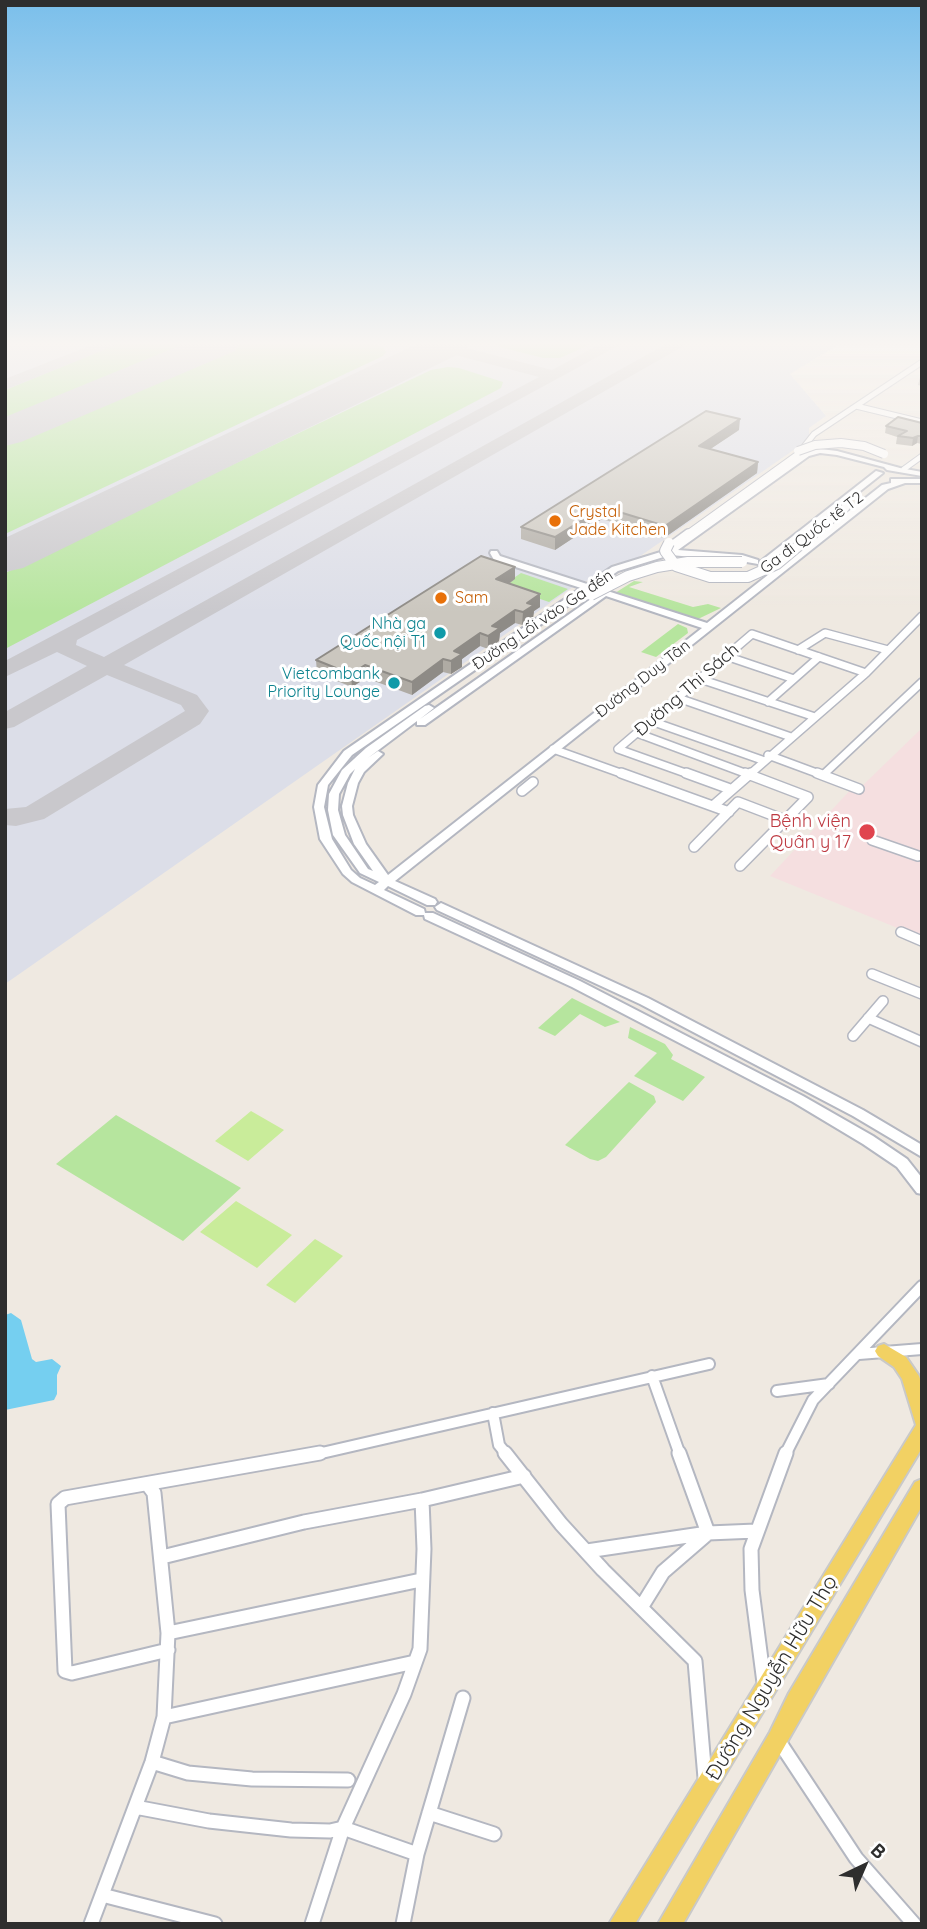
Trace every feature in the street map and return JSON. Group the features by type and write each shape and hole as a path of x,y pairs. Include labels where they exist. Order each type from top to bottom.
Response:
{"main road":[{"path":"884,1351 900,1362 910,1376 922,1419"},
{"name":"Đường Nguyễn Hữu Thọ","path":"621,1924 922,1431"},
{"name":"Đường Nguyễn Hữu Thọ","path":"670,1924 922,1488"}],"street":[{"path":"797,456 815,433"},
{"path":"797,456 815,445 841,443 864,446 884,454 913,476 904,481"},
{"name":"Đường Lối vào Ga đến","path":"375,891 347,872 322,829 320,797 328,775 340,760 362,742 615,569 669,548 797,456 828,452 922,474"},
{"path":"922,456 902,469 884,469 760,562 688,562 646,570 591,595 436,702 354,763 334,794 333,810 336,828 364,871 592,975 858,1113 922,1152"},
{"path":"879,474 891,481 922,481"},
{"name":"Ga đi Quốc tế T2","path":"669,548 665,551 667,556 676,566 686,570 710,578 748,577 768,570 876,484 891,481"},
{"name":"Đường Duy Tân","path":"375,891 885,487 904,481"},
{"path":"669,548 760,562 783,569"},
{"path":"494,554 497,558 709,627"},
{"path":"388,882 360,844 348,815 348,795 360,770 388,747 604,594"},
{"path":"713,806 765,758 866,673 922,616"},
{"path":"798,650 825,633 888,650"},
{"name":"Đường Thi Sách","path":"730,789 618,749 752,635 798,650"},
{"path":"798,650 866,673"},
{"path":"726,656 794,679"},
{"path":"768,702 818,657"},
{"path":"699,679 815,717"},
{"path":"823,775 922,682"},
{"path":"678,698 791,737"},
{"path":"651,721 823,775 859,789"},
{"path":"637,733 808,797 740,866"},
{"path":"553,749 729,812"},
{"path":"522,791 533,782"},
{"path":"694,847 738,802 785,820"},
{"path":"872,840 918,856"},
{"path":"375,891 576,984 763,1081 915,1168 922,1189"},
{"path":"901,932 922,941"},
{"path":"497,947 508,938"},
{"path":"872,974 922,994"},
{"path":"853,1037 883,1001"},
{"path":"868,1018 922,1042"},
{"path":"765,1692 752,1590 751,1549 756,1531 794,1433 805,1419 813,1401 922,1286"},
{"path":"859,1354 922,1349"},
{"path":"168,1650 72,1673 65,1671 58,1504 65,1498 294,1459 709,1364"},
{"path":"652,1376 708,1533"},
{"path":"777,1391 829,1384"},
{"path":"493,1413 499,1445 561,1524 610,1578 642,1606 695,1661 706,1787"},
{"path":"162,1557 304,1522 422,1500 524,1476"},
{"path":"91,1924 152,1762 164,1717 168,1633 154,1493 148,1485"},
{"path":"312,1924 343,1828 404,1694 419,1649 424,1549 422,1500"},
{"path":"587,1551 708,1533 756,1531"},
{"path":"642,1606 663,1572 708,1533"},
{"path":"168,1633 421,1580"},
{"path":"164,1717 415,1662"},
{"path":"403,1924 416,1854 463,1698"},
{"path":"778,1740 856,1858 914,1924"},
{"path":"152,1762 201,1774 252,1779 348,1780"},
{"path":"135,1807 209,1821 292,1830 330,1831 343,1828 416,1854"},
{"path":"429,1813 494,1834"},
{"path":"102,1895 215,1924"}],"shaded area":[{"path":"5,433 809,433 809,437 798,447 636,559 614,564 591,580 580,582 5,984"},
{"name":"Bệnh viện Quân y 17","path":"922,728 922,938 770,876 855,785 861,787"}],"green space":[{"path":"22,433 219,433 5,534 5,440"},
{"path":"299,433 415,433 5,649 5,573"},
{"path":"521,573 568,589 549,602 502,586"},
{"path":"634,581 643,582 629,587 693,607 708,604 721,608 698,619 615,593"},
{"path":"678,624 687,628 688,633 656,657 641,652"},
{"path":"572,998 620,1022 605,1027 580,1014 555,1036 538,1028"},
{"path":"630,1027 665,1044 673,1055 671,1059 705,1077 683,1101 634,1076 657,1053 628,1038"},
{"path":"629,1082 654,1096 656,1102 606,1157 598,1161 590,1159 565,1145"},
{"path":"251,1111 284,1130 248,1161 215,1141"},
{"path":"116,1115 241,1188 183,1241 56,1164"},
{"path":"236,1201 292,1235 257,1268 200,1232"},
{"path":"315,1239 343,1256 295,1303 266,1285"}],"water":[{"path":"11,1313 21,1320 32,1359 36,1362 52,1359 61,1366 57,1375 57,1394 54,1400 5,1410 5,1315"}],"building":[{"path":"671,433 719,433 699,446 758,462 665,526 603,507 555,537 521,527"},
{"path":"903,433 922,433 922,436 913,438 898,436"},
{"name":"Nhà ga Quốc nội T1","path":"481,556 515,567 496,579 540,594 527,603 534,605 523,612 515,610 492,626 500,628 488,636 480,633 454,651 462,654 451,661 443,659 412,682 365,665 351,674 316,660"}],"taxiway":[{"path":"5,670 447,433"},
{"path":"105,666 520,433"},
{"path":"67,637 64,645 67,650 105,666"},
{"path":"5,722 105,666"},
{"path":"5,817 16,818 35,813 191,719 197,711 189,700 105,666"}],"runway":[{"path":"5,557 263,433"}],"place":[{"name":"Crystal Jade Kitchen","path":"555,521"},
{"name":"Sam","path":"441,598"},
{"name":"Nhà ga Quốc nội T1","path":"440,633"},
{"name":"Vietcombank Priority Lounge","path":"394,683"},
{"name":"Bệnh viện Quân y 17","path":"867,832"}]}
